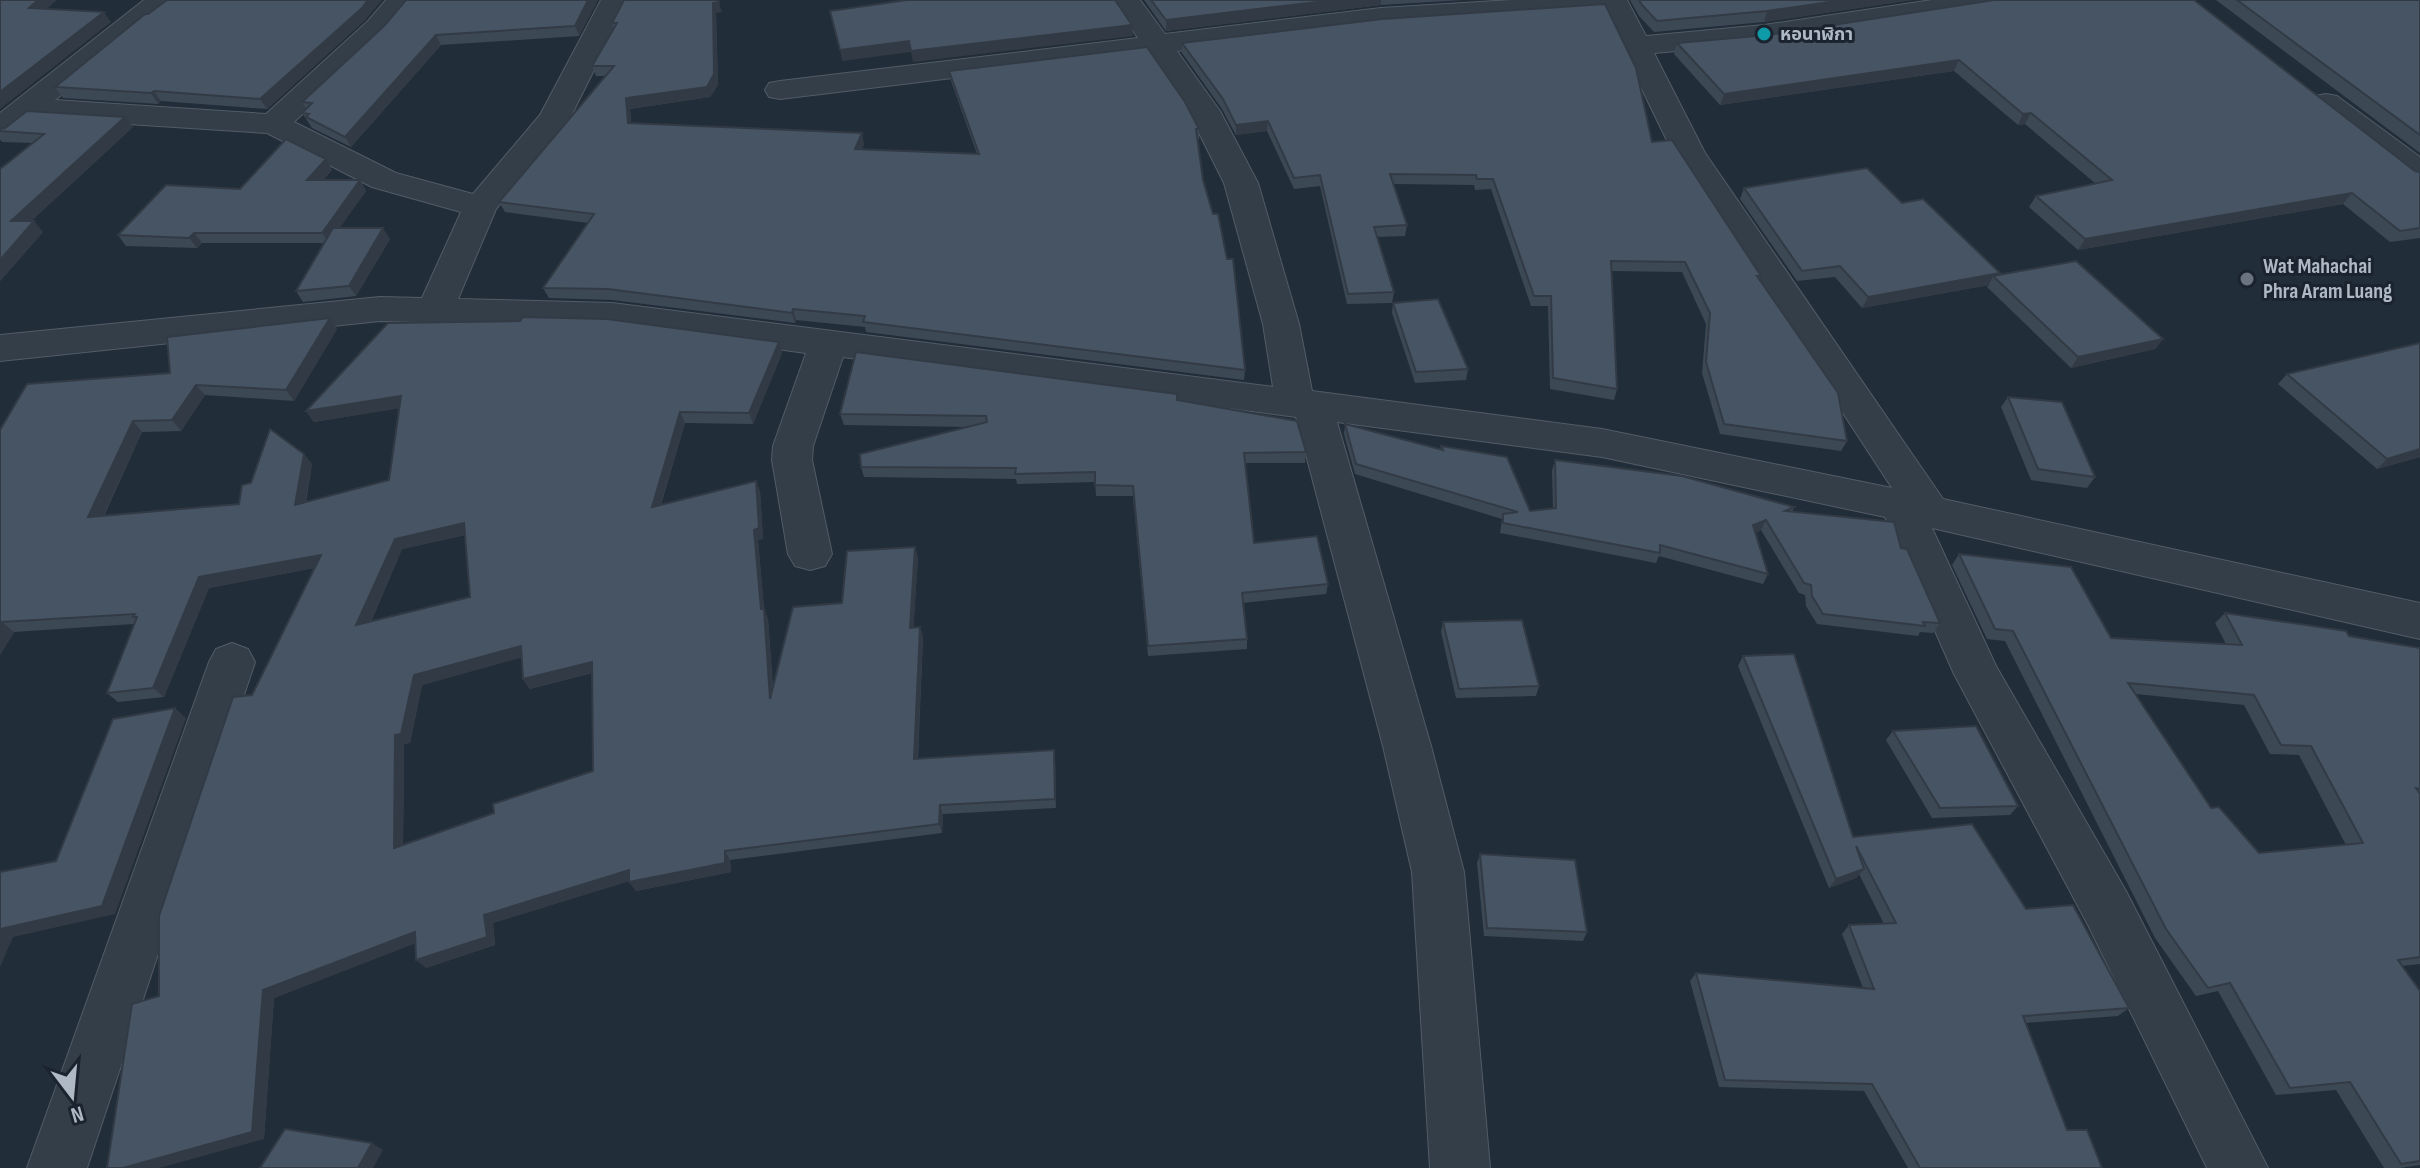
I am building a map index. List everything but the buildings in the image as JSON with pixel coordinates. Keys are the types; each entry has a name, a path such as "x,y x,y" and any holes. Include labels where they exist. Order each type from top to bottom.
{"street":[{"path":"0,129 162,0"},
{"path":"274,124 378,27 401,0"},
{"path":"435,311 480,207 554,118 615,0"},
{"path":"1126,0 1204,111 1241,183 1303,403 1407,746 1438,872 1460,1168"},
{"path":"1636,46 1764,34 1988,0"},
{"path":"780,90 1381,17 1614,1 1689,153 1915,509 1977,674 2107,908 2238,1168"},
{"path":"2297,82 2419,172"},
{"path":"30,108 274,124 384,180 480,207"},
{"path":"7,354 380,309 612,315 1602,443 2420,621"},
{"path":"810,554 792,460 793,446 829,342"},
{"path":"57,1168 232,662"}],"place":[{"name":"หอนาฬิกา","path":"1764,34"},
{"name":"Wat Mahachai Phra Aram Luang","path":"2247,279"}]}
